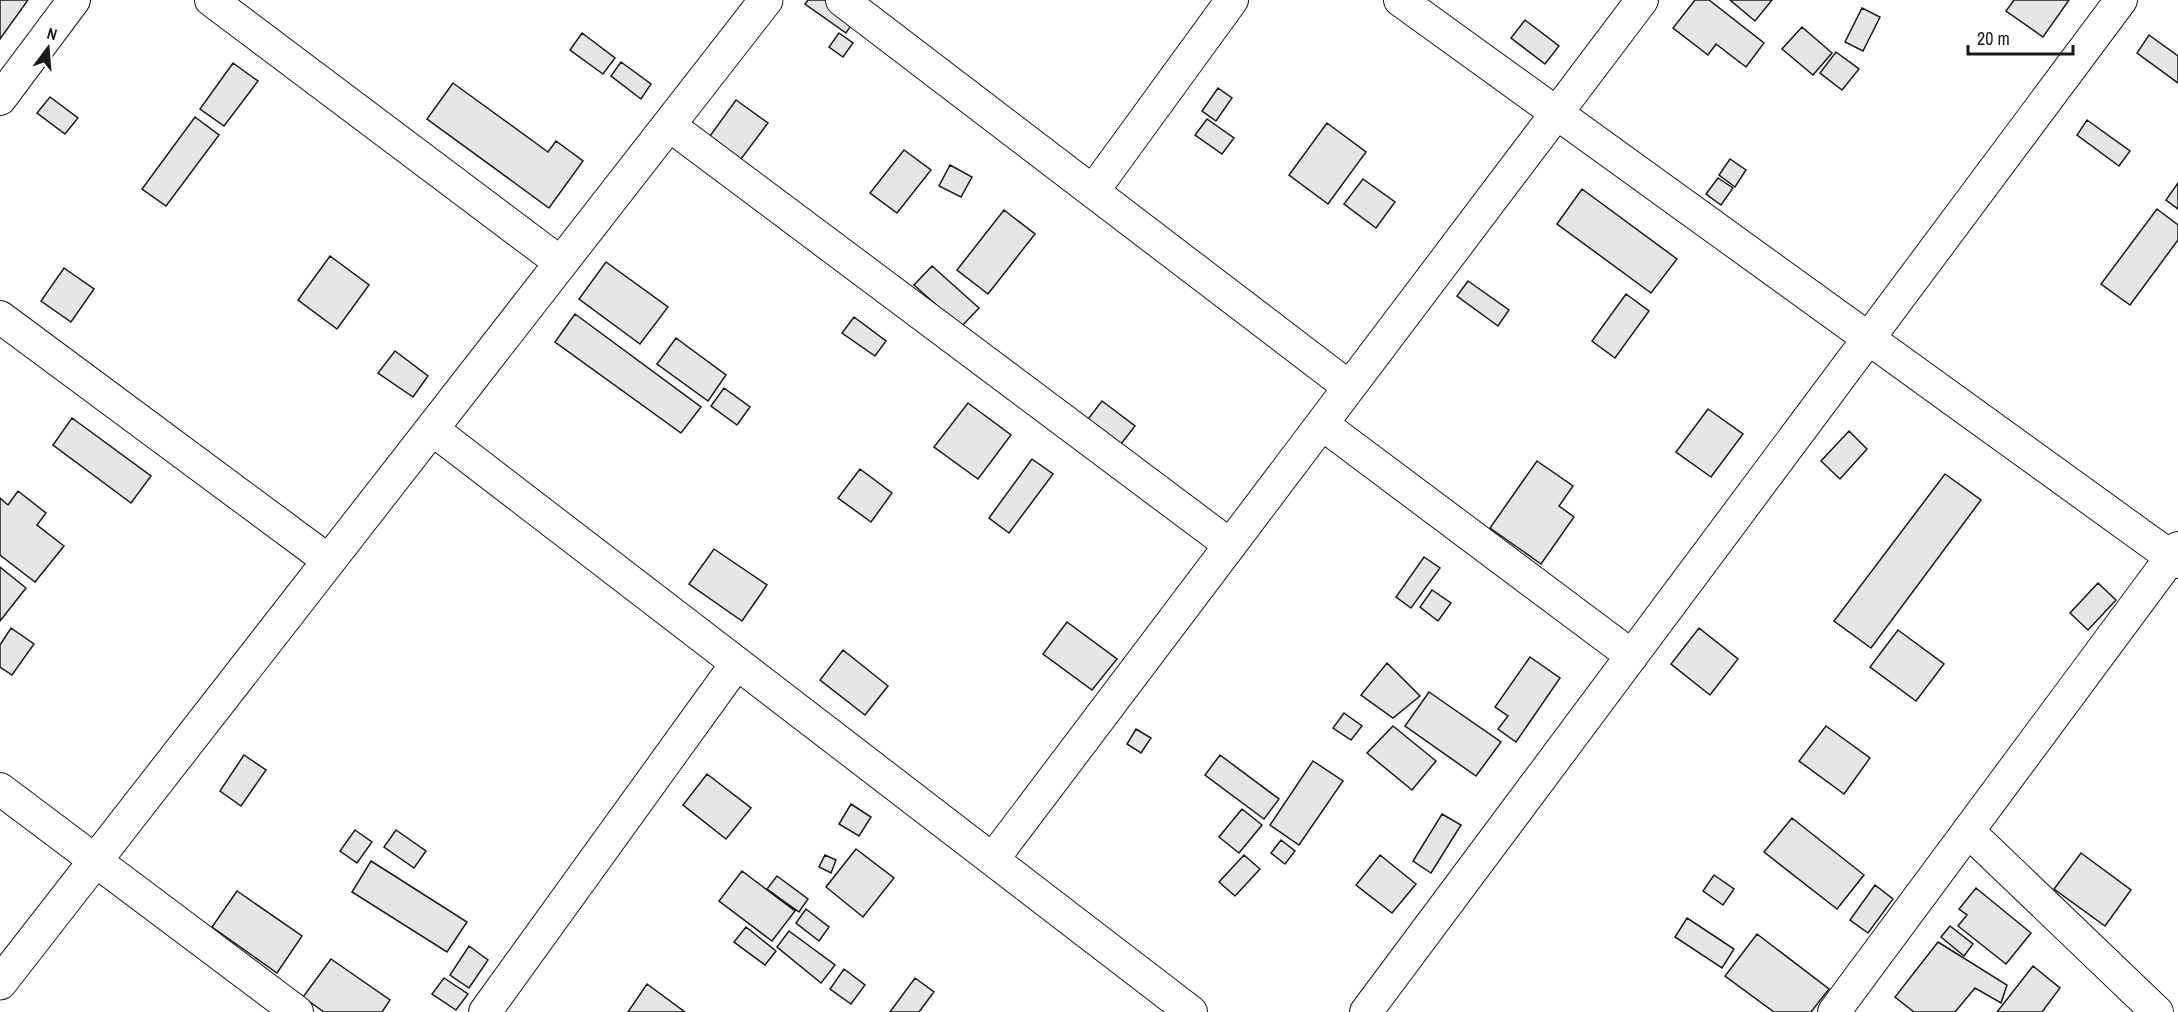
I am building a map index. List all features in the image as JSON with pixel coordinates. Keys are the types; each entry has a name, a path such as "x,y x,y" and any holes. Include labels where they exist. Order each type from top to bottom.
{"street":[{"path":"0,99 74,0"},
{"path":"211,0 561,263"},
{"path":"0,983 766,0"},
{"path":"842,0 1349,387"},
{"path":"1093,191 1232,0"},
{"path":"1400,0 1868,338 2175,555 1834,1012"},
{"path":"993,859 1642,0"},
{"path":"1366,1012 2121,0"},
{"path":"669,125 1230,545"},
{"path":"0,317 329,561"},
{"path":"1322,424 1632,656"},
{"path":"432,429 1191,1012"},
{"path":"485,1012 736,663"},
{"path":"0,789 297,1012"},
{"path":"1968,831 2157,1012"}],"building":[{"path":"0,0 28,0 0,39"},
{"path":"808,0 838,0 858,15 846,33 805,4"},
{"path":"1695,0 1709,0 1764,43 1746,67 1716,44 1708,55 1673,28"},
{"path":"1730,0 1772,0 1755,21"},
{"path":"2014,0 2069,0 2043,37 2006,11"},
{"path":"1862,8 1880,17 1863,51 1845,42"},
{"path":"1525,20 1559,46 1545,64 1511,38"},
{"path":"1802,27 1832,53 1813,75 1782,49"},
{"path":"582,33 615,58 603,74 570,50"},
{"path":"839,33 853,43 843,57 829,47"},
{"path":"2149,35 2178,56 2178,83 2137,53"},
{"path":"1836,52 1859,69 1842,90 1820,73"},
{"path":"621,62 651,84 641,99 611,76"},
{"path":"233,63 258,81 224,126 200,109"},
{"path":"453,83 548,152 556,141 583,161 549,208 427,119"},
{"path":"1218,88 1232,98 1216,121 1202,111"},
{"path":"50,97 78,118 65,134 37,113"},
{"path":"736,100 768,123 741,159 710,136"},
{"path":"195,117 219,135 166,206 142,189"},
{"path":"1207,119 1234,138 1222,154 1195,135"},
{"path":"2087,120 2130,151 2119,166 2077,135"},
{"path":"1327,123 1366,152 1328,204 1289,175"},
{"path":"904,150 931,170 897,213 870,193"},
{"path":"1730,159 1746,170 1735,187 1719,175"},
{"path":"950,165 972,177 961,197 939,186"},
{"path":"1718,178 1733,188 1721,205 1706,194"},
{"path":"1363,179 1395,202 1376,228 1344,204"},
{"path":"2178,183 2178,209 2166,200"},
{"path":"1582,189 1677,259 1651,293 1557,224"},
{"path":"2157,209 2178,225 2178,240 2130,305 2101,284"},
{"path":"1004,210 1035,234 988,294 957,270"},
{"path":"330,256 369,285 337,329 298,300"},
{"path":"606,262 668,307 640,344 579,299"},
{"path":"932,266 979,308 961,327 914,285"},
{"path":"64,268 94,289 71,322 41,301"},
{"path":"1468,281 1509,310 1498,326 1457,296"},
{"path":"1626,294 1649,311 1615,358 1592,341"},
{"path":"575,314 701,407 681,433 555,342"},
{"path":"854,317 886,341 875,356 842,333"},
{"path":"676,338 726,375 708,401 657,364"},
{"path":"395,351 428,376 413,397 378,373"},
{"path":"724,388 750,407 737,425 711,406"},
{"path":"1102,401 1135,426 1121,444 1088,419"},
{"path":"968,403 1011,435 978,479 934,447"},
{"path":"1708,409 1743,434 1711,477 1676,452"},
{"path":"72,418 151,476 131,503 53,445"},
{"path":"1849,431 1867,449 1840,479 1821,461"},
{"path":"1032,459 1053,474 1009,533 989,518"},
{"path":"1537,461 1573,486 1559,506 1574,517 1541,564 1490,528"},
{"path":"860,469 892,493 871,522 838,498"},
{"path":"1945,474 1981,500 1871,648 1834,621"},
{"path":"18,491 46,513 37,525 64,546 35,582 0,555 0,498 8,505"},
{"path":"714,549 767,585 742,621 689,584"},
{"path":"1424,557 1440,568 1411,608 1396,597"},
{"path":"0,567 26,588 0,621"},
{"path":"2098,583 2116,600 2088,630 2070,613"},
{"path":"1432,590 1451,603 1438,621 1420,607"},
{"path":"1067,622 1117,659 1092,690 1043,654"},
{"path":"11,628 34,644 12,675 0,667 0,645"},
{"path":"1699,628 1738,659 1710,695 1671,664"},
{"path":"1898,630 1944,664 1916,701 1870,667"},
{"path":"843,650 888,686 865,715 820,680"},
{"path":"1530,657 1560,678 1516,742 1498,729 1508,716 1495,707"},
{"path":"1387,663 1420,696 1393,718 1361,695"},
{"path":"1429,692 1501,742 1476,776 1405,726"},
{"path":"1344,713 1362,726 1351,740 1333,728"},
{"path":"1393,726 1436,761 1412,790 1367,753"},
{"path":"1826,726 1870,758 1844,794 1799,761"},
{"path":"1136,729 1151,738 1141,753 1127,744"},
{"path":"244,755 266,770 241,806 220,791"},
{"path":"1220,755 1279,799 1264,819 1205,775"},
{"path":"1313,761 1343,781 1299,845 1270,825"},
{"path":"707,774 751,808 726,839 683,805"},
{"path":"851,804 871,817 859,836 839,824"},
{"path":"1242,809 1262,825 1239,853 1219,837"},
{"path":"1442,814 1461,825 1431,873 1413,861"},
{"path":"1792,818 1864,875 1837,909 1764,852"},
{"path":"355,830 372,842 357,863 340,851"},
{"path":"396,830 426,851 414,868 384,847"},
{"path":"1281,840 1295,851 1285,864 1271,853"},
{"path":"856,849 894,878 863,917 826,887"},
{"path":"2081,853 2131,890 2105,926 2054,889"},
{"path":"825,855 836,860 831,873 819,867"},
{"path":"1244,855 1260,869 1235,896 1219,882"},
{"path":"1380,855 1416,884 1392,913 1356,885"},
{"path":"371,861 467,922 447,952 352,892"},
{"path":"742,871 795,911 772,941 719,901"},
{"path":"1714,875 1734,889 1723,905 1703,891"},
{"path":"777,876 808,899 799,912 767,889"},
{"path":"1875,885 1893,899 1868,933 1850,920"},
{"path":"1976,888 2031,933 2006,964 1958,926 1967,915 1959,909"},
{"path":"237,891 302,936 277,973 212,927"},
{"path":"806,909 829,927 819,941 796,923"},
{"path":"1687,918 1734,949 1722,968 1675,937"},
{"path":"1950,926 1973,944 1964,956 1941,937"},
{"path":"746,927 776,951 765,965 734,942"},
{"path":"789,931 835,965 821,983 777,947"},
{"path":"1757,934 1829,989 1811,1012 1774,1012 1725,976"},
{"path":"1938,942 2007,985 2001,1003 1975,988 1955,1012 1914,1012 1895,997"},
{"path":"469,946 488,960 469,988 450,975"},
{"path":"331,959 390,1000 382,1012 324,1012 303,997"},
{"path":"2033,966 2060,988 2042,1012 1997,1012"},
{"path":"844,969 865,985 851,1004 830,989"},
{"path":"444,978 468,994 456,1010 432,994"},
{"path":"915,978 934,992 919,1012 890,1012"},
{"path":"647,984 685,1012 628,1012"}]}
